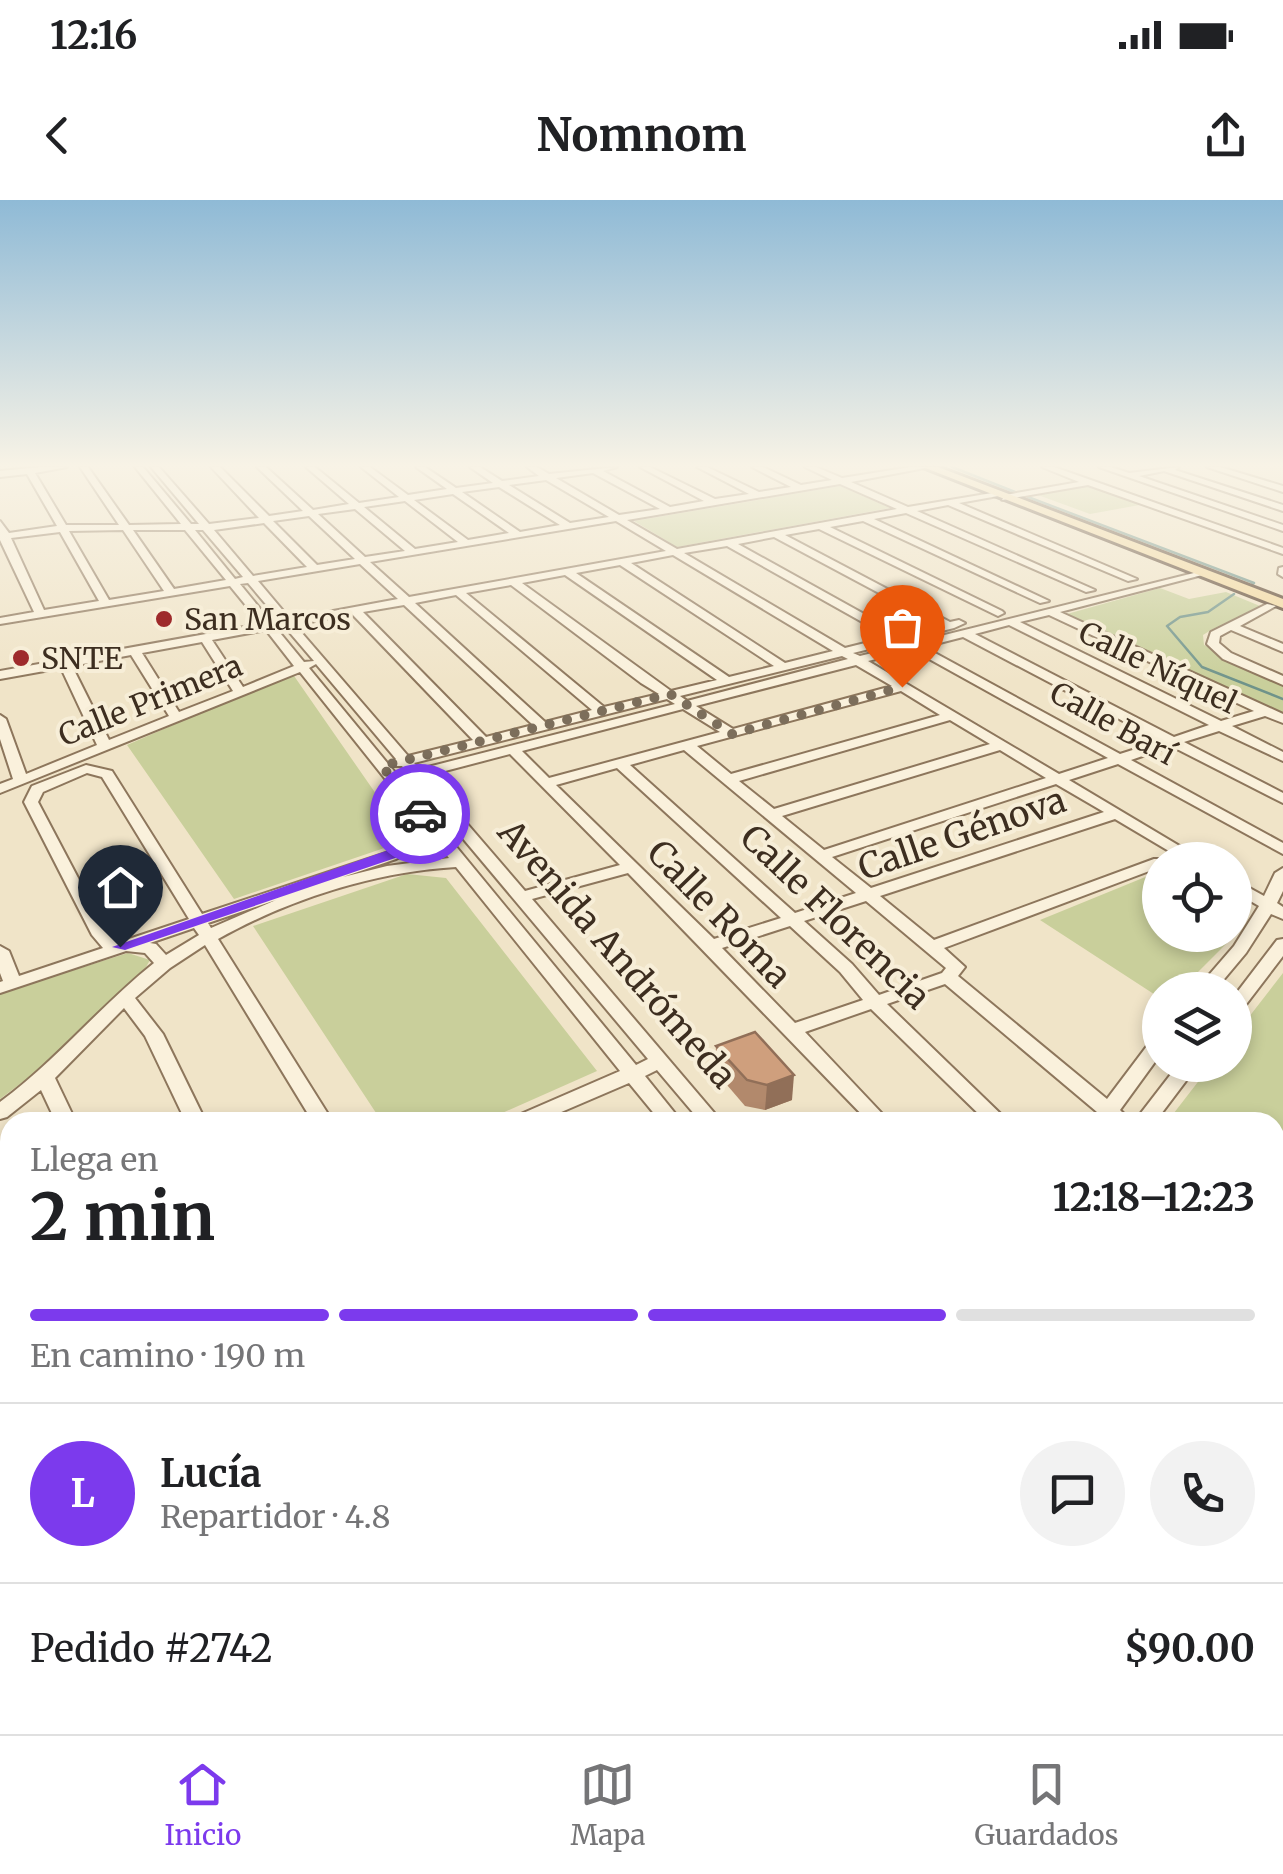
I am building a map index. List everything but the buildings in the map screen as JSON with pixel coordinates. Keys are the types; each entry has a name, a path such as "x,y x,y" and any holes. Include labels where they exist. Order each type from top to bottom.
{"main road":[{"path":"1109,539 1279,607"}],"street":[{"path":"4,539 40,615"},
{"path":"70,539 106,604"},
{"path":"134,539 171,593"},
{"name":"Avenida Andrómeda","path":"200,539 456,862 664,1112"},
{"name":"Avenida Andrómeda","path":"216,539 703,1112"},
{"path":"285,539 315,569"},
{"path":"340,539 543,726"},
{"path":"397,539 414,552"},
{"path":"460,539 467,544"},
{"path":"0,622 498,539"},
{"path":"652,539 1166,842"},
{"path":"0,675 749,539"},
{"path":"784,539 950,626"},
{"path":"847,539 998,613"},
{"path":"908,539 1283,720"},
{"path":"974,539 1090,590"},
{"path":"1036,539 1132,578"},
{"path":"1248,539 1283,551"},
{"path":"729,542 899,638"},
{"path":"622,562 784,666"},
{"path":"387,773 512,750 1011,622 1090,590 1132,578 1189,570"},
{"path":"409,768 543,726 998,613 1048,606 1189,570"},
{"path":"567,572 727,681"},
{"path":"514,582 732,734"},
{"path":"458,592 602,712"},
{"path":"1279,607 1215,634 1216,648 1283,681"},
{"path":"354,611 484,742"},
{"name":"Calle Níquel","path":"1011,622 1283,757"},
{"path":"1231,626 1283,648"},
{"path":"966,634 1283,799"},
{"path":"204,638 239,691"},
{"name":"Calle Barí","path":"916,647 1283,849"},
{"path":"135,651 176,717"},
{"name":"Calle Primera","path":"0,789 302,666 321,662"},
{"path":"65,664 104,746"},
{"path":"546,783 902,687"},
{"path":"824,855 1055,776 1266,711"},
{"path":"730,779 950,716"},
{"path":"0,719 21,780"},
{"path":"774,814 1002,745"},
{"path":"688,746 954,962 955,972 948,977 790,1031"},
{"name":"Calle Roma","path":"512,750 711,946 870,1112"},
{"name":"Calle Florencia","path":"621,764 864,987 874,1002 990,1112"},
{"path":"164,964 150,948 110,945 100,934 30,798 37,789 79,771 93,769 107,774 317,1112"},
{"name":"Calle Génova","path":"711,946 1117,813"},
{"path":"0,951 6,986 120,947 201,929 391,856 434,832"},
{"path":"281,900 398,867 456,862"},
{"path":"519,898 631,867"},
{"path":"935,946 1142,868"},
{"path":"1222,972 1276,910 1283,873"},
{"path":"1252,895 1276,910"},
{"path":"0,1112 45,1078 125,997 201,929"},
{"path":"1252,985 1283,944"},
{"path":"948,977 1101,1112"},
{"path":"125,997 154,1034 191,1112"},
{"path":"544,1112 659,1062"},
{"path":"1114,1112 1142,1069"},
{"path":"45,1078 61,1112"},
{"path":"1152,1112 1175,1082"}],"green space":[{"path":"663,539 723,539 677,547"},
{"path":"1160,588 1189,599 1226,592 1260,606 1203,635 1204,645 1283,686 1283,715 1067,614"},
{"path":"292,673 408,840 234,899 127,745"},
{"path":"407,874 446,878 597,1071 505,1112 375,1112 253,926"},
{"path":"1142,878 1142,952 1218,952 1198,972 1142,972 1142,986 1040,920"},
{"path":"128,953 150,960 60,1054 0,1099 0,993"},
{"path":"1283,973 1283,1112 1175,1112 1198,1082 1252,1082 1252,1013"}],"waterway":[{"path":"1137,539 1254,583 1249,587"},
{"path":"1234,594 1208,612 1180,617 1167,626 1202,667 1283,699"}],"way so far":[{"path":"420,814 382,766 670,694 732,734 902,687"}],"place":[{"name":"San Marcos","path":"164,619"},
{"name":"SNTE","path":"21,658"}],"route":[{"path":"120,947 411,848 434,832 420,814"}]}
